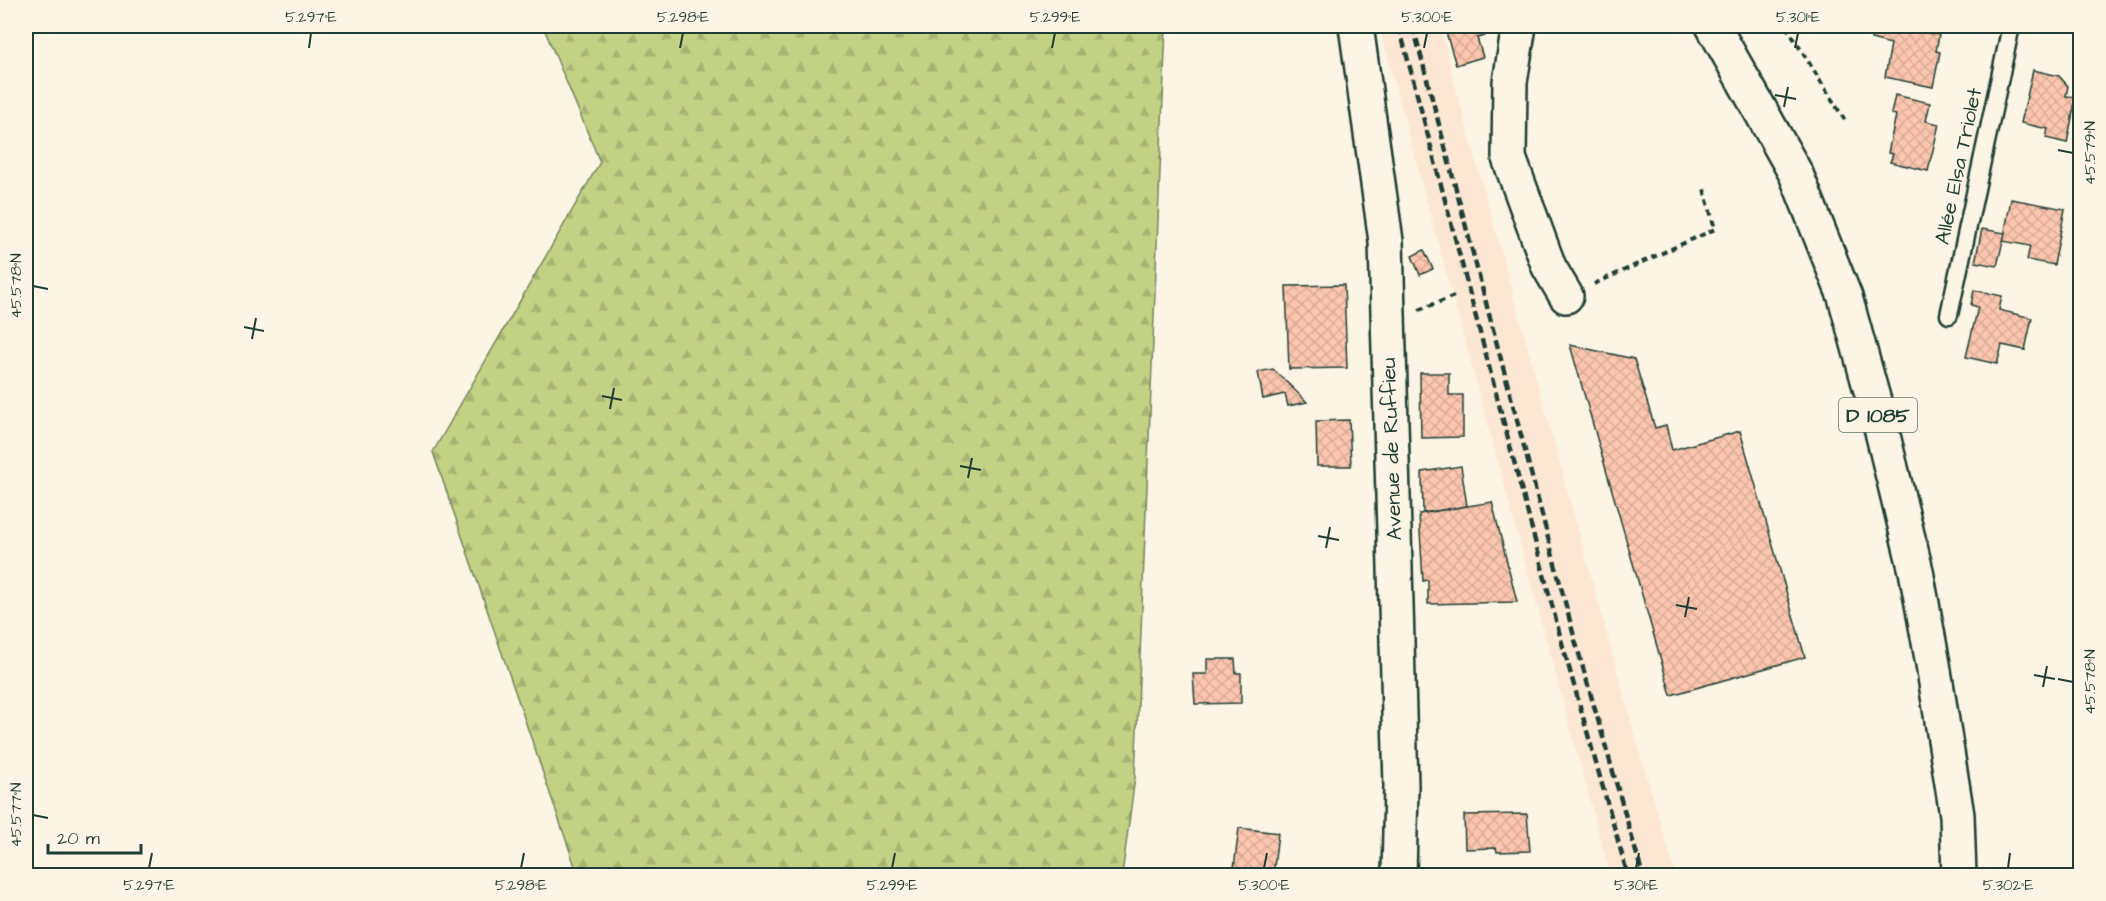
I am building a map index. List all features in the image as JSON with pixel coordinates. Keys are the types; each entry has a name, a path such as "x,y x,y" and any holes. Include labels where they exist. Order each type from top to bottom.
{"street":[{"name":"Avenue de Ruffieu","path":"1356,26 1386,241 1401,786 1399,876"},
{"path":"1519,26 1510,82 1509,158 1549,267 1566,296"},
{"name":"D 1085","path":"1713,26 1796,174 1845,297 1880,423 1916,571 1957,815 1959,876"}],"lane":[{"name":"Allée Elsa Triolet","path":"1948,315 2011,26"}],"path":[{"path":"1786,26 1846,122"},
{"path":"1566,296 1715,229 1704,189"}],"shaded area":[{"path":"1379,26 1440,26 1643,764 1676,875 1610,875"}],"green space":[{"path":"543,26 1166,26 1135,777 1122,875 578,875 433,452 600,162"}],"building":[{"path":"1444,26 1492,26 1493,29 1484,32 1485,36 1477,38 1483,57 1456,65"},
{"path":"1874,26 1888,26 1939,35 1936,51 1940,52 1933,87 1885,77 1891,44 1871,39"},
{"path":"2033,70 2059,76 2068,86 2066,96 2076,97 2067,143 2046,138 2048,129 2021,123"},
{"path":"1895,95 1930,103 1926,121 1939,124 1928,171 1890,162 1893,154 1888,153 1896,115 1891,114"},
{"path":"2011,199 2065,209 2054,265 2027,260 2030,246 2003,241"},
{"path":"1982,229 2005,233 1997,266 1975,262"},
{"path":"1424,250 1433,269 1420,275 1412,256"},
{"path":"2080,266 2080,312 2072,311"},
{"path":"1344,285 1347,368 1289,369 1286,286"},
{"path":"1974,290 2002,296 1999,310 2032,318 2025,350 2002,345 1997,364 1966,357 1978,307 1971,305"},
{"path":"1570,345 1634,359 1655,428 1666,425 1672,450 1740,431 1805,657 1671,695"},
{"path":"1273,369 1307,402 1288,406 1285,394 1263,399 1258,372"},
{"path":"1420,373 1449,373 1449,395 1463,395 1463,437 1421,438"},
{"path":"1349,420 1351,466 1317,466 1316,421"},
{"path":"1461,466 1467,506 1423,513 1422,472"},
{"path":"1492,502 1517,602 1428,604 1428,580 1423,581 1419,514"},
{"path":"1207,659 1235,659 1236,673 1241,673 1241,703 1195,704 1193,674 1207,674"},
{"path":"1527,814 1530,851 1497,852 1496,848 1465,849 1464,815"},
{"path":"1239,828 1278,833 1273,876 1233,876"}],"railway":[{"path":"1399,26 1562,643 1628,876"},
{"path":"1413,26 1575,640 1643,876"}]}
